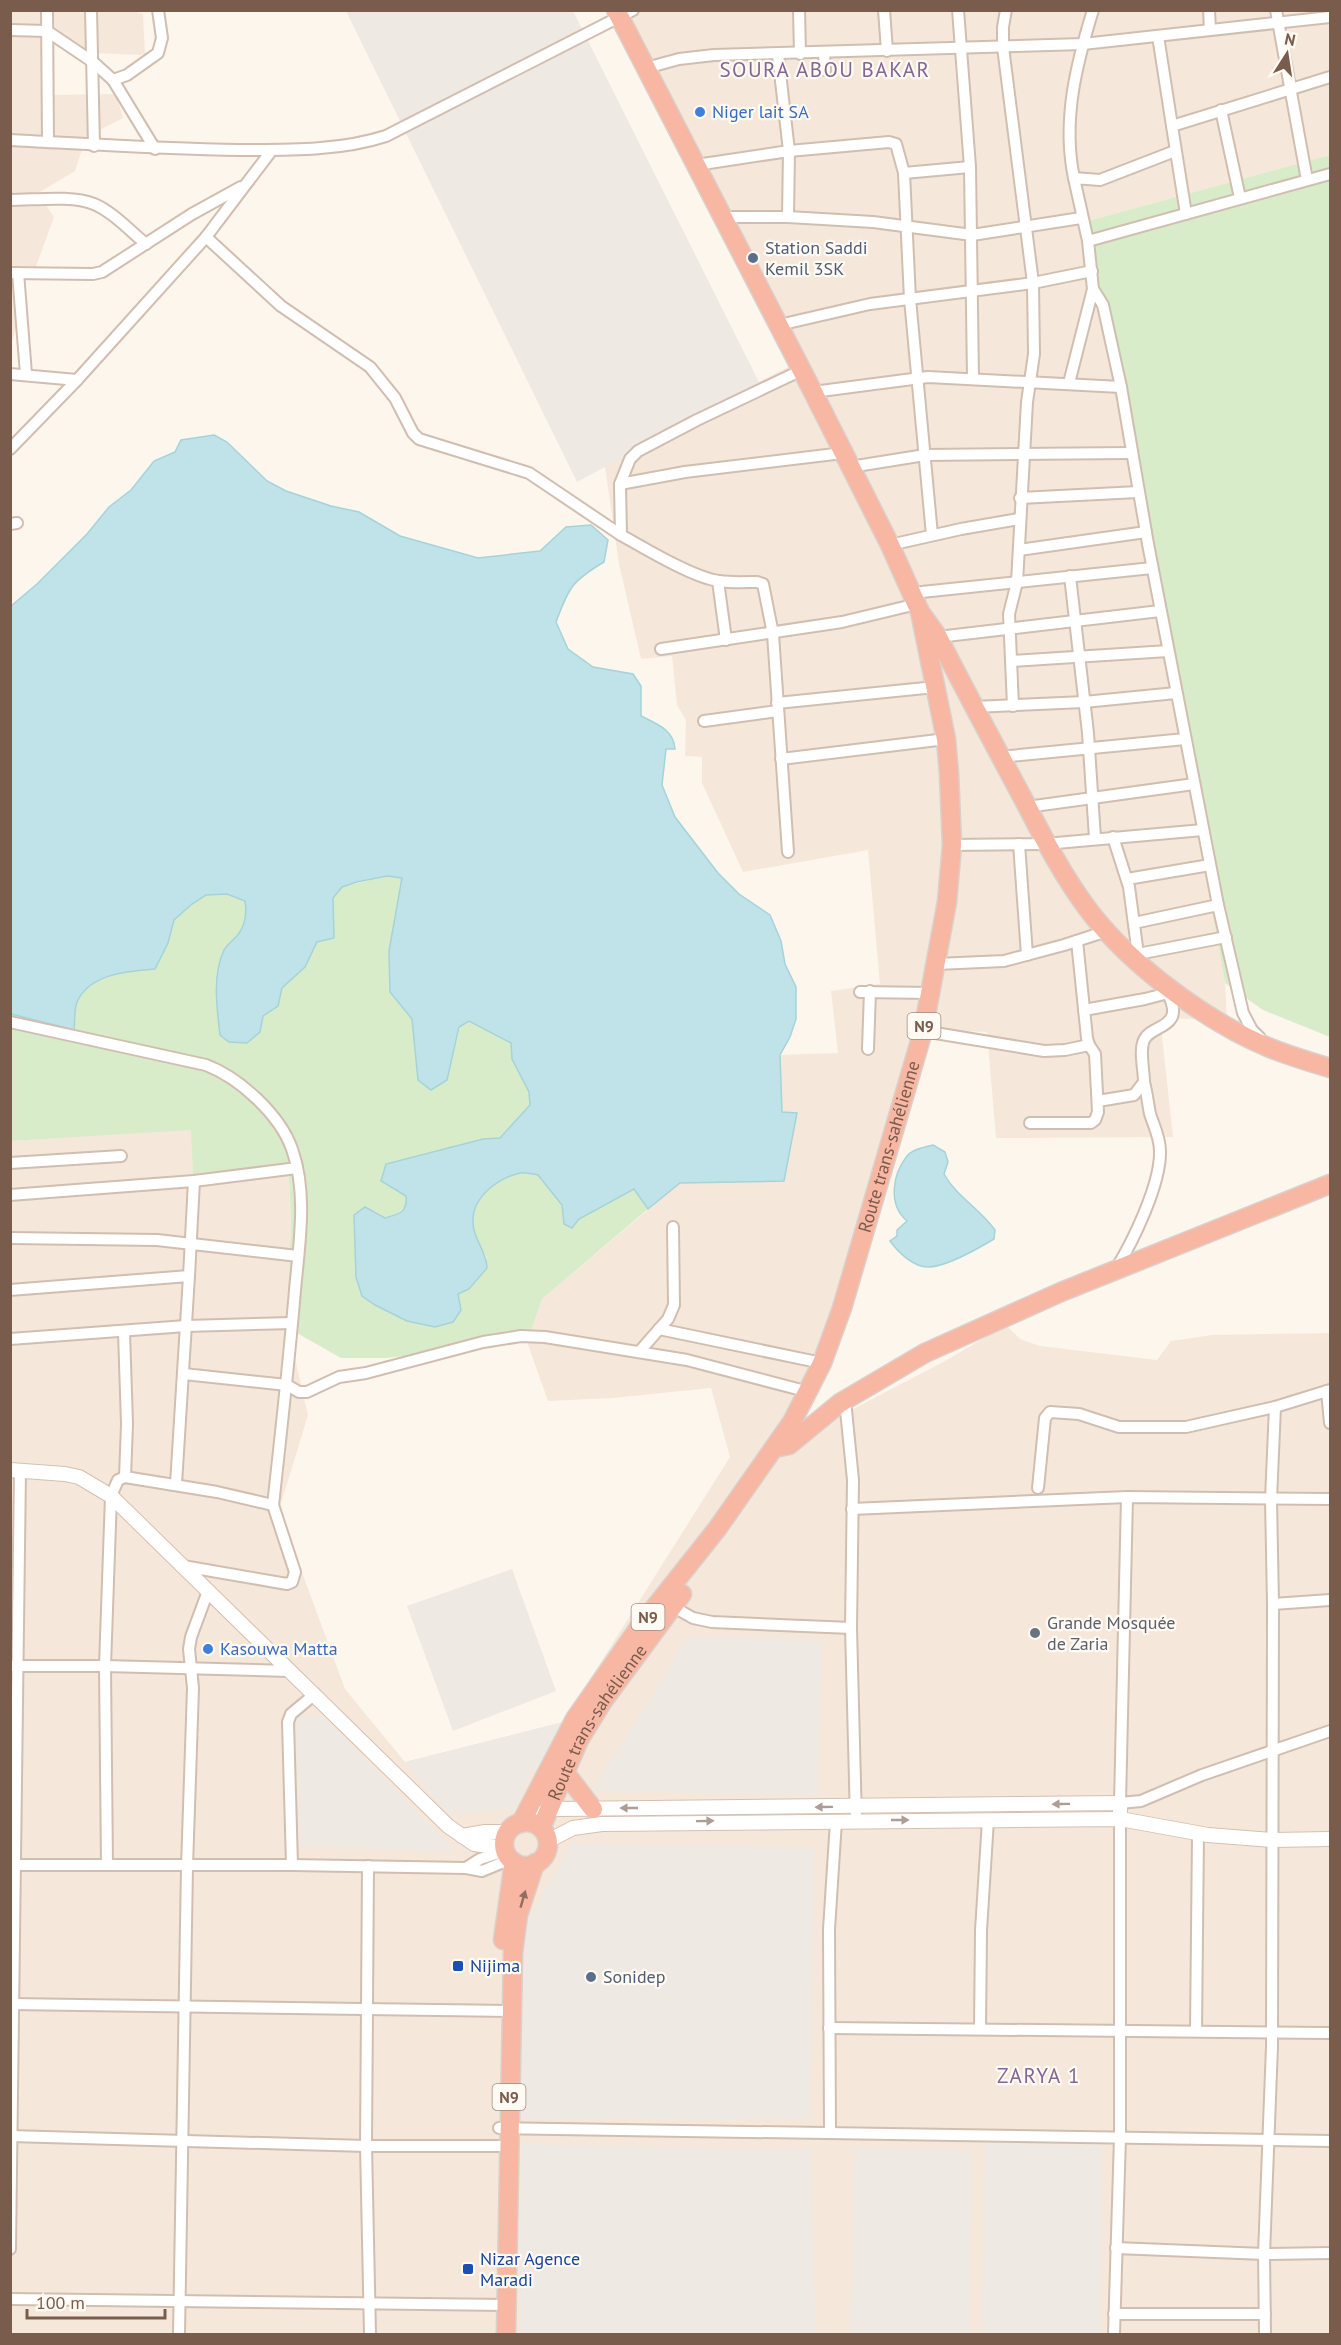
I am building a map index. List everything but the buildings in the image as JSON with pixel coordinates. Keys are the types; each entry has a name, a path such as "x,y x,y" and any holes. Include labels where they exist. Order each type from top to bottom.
{"highway":[{"path":"623,12 646,68 802,370 916,603 938,637 1045,843 1074,889 1107,931 1138,958 1171,993 1222,1024 1270,1048 1330,1068"},
{"name":"Route trans-sahélienne","path":"506,2011 515,1935 524,1897 535,1863 545,1854 544,1834 549,1809 564,1771 579,1740 667,1603 717,1529 779,1447 822,1363 875,1202 923,1031 947,902 952,845 952,810 946,740 916,603"},
{"name":"Route trans-sahélienne","path":"779,1447 844,1400 925,1353 1061,1292 1330,1184"},
{"name":"Route trans-sahélienne","path":"496,2334 501,2305 506,2011 505,1918 510,1846 575,1719 640,1626 667,1603"},
{"path":"564,1771 593,1809"},
{"path":"535,1863 525,1865 510,1846 531,1822 544,1834"},
{"name":"Route trans-sahélienne","path":"501,2305 506,2334"}],"street":[{"path":"47,10 48,142"},
{"path":"92,10 94,146"},
{"path":"113,80 127,75 158,53 162,38 158,10"},
{"path":"799,10 800,54"},
{"path":"884,10 887,51"},
{"path":"958,10 970,167 973,378"},
{"path":"1006,10 1003,47 1033,283 1034,354 1020,498 1017,582 1010,607 1008,627 1013,706"},
{"path":"1069,382 1094,289 1088,241 1069,144 1074,81 1093,10"},
{"path":"1209,10 1210,30"},
{"path":"10,140 155,149 272,150 356,145 386,136 504,77 623,12"},
{"path":"1277,16 1307,180"},
{"path":"646,68 695,57 1083,44 1210,30 1277,16 1330,17"},
{"path":"10,30 47,31 93,62 113,80 155,149"},
{"path":"1158,36 1186,214"},
{"path":"824,53 825,70"},
{"path":"778,55 789,151 788,217"},
{"path":"1172,126 1330,77"},
{"path":"1221,110 1240,198"},
{"path":"696,165 789,151 893,142 898,148 904,173 910,299 932,535"},
{"path":"11,449 77,380 206,237 272,150"},
{"path":"1074,178 1100,180 1175,151"},
{"path":"904,173 970,167"},
{"path":"1088,241 1330,174"},
{"path":"26,374 14,273 93,274 109,268 192,214 246,184"},
{"path":"10,200 80,200 93,204 103,209 146,244"},
{"path":"723,217 788,217 907,226 972,235 1082,218"},
{"path":"206,237 281,306 370,367 396,398 413,433 419,439 525,472 621,535 657,555 718,581 762,583 772,634 788,852"},
{"path":"779,325 845,309 1033,283 1092,271"},
{"path":"1094,289 1103,305 1121,387 1160,611 1218,905 1243,1013 1252,1030 1270,1048"},
{"path":"621,535 620,484 630,459 638,451 802,370"},
{"path":"10,374 77,380"},
{"path":"813,392 918,377 1069,382 1121,387"},
{"path":"620,484 685,472 925,455 1131,453"},
{"path":"1020,498 1138,492"},
{"path":"890,546 932,535 1019,519"},
{"path":"1019,550 1146,532"},
{"path":"661,650 842,622 916,603 1017,582 1152,568"},
{"path":"1070,576 1089,747 1095,838"},
{"path":"718,581 726,640"},
{"path":"938,637 1160,611"},
{"path":"1011,661 1168,651"},
{"path":"704,721 777,707 934,687"},
{"path":"974,707 1084,702 1176,693"},
{"path":"999,757 1185,739"},
{"path":"781,759 946,740"},
{"path":"1027,807 1194,784"},
{"path":"952,845 1045,843 1203,830"},
{"path":"1113,837 1127,879 1138,958 1226,937"},
{"path":"1019,844 1027,955"},
{"path":"1127,879 1210,865"},
{"path":"1134,923 1218,905"},
{"path":"937,964 1004,960 1107,931"},
{"path":"1030,1123 1091,1123 1098,1112 1095,1054 1089,1045 1077,941"},
{"path":"868,1049 865,992 931,993"},
{"path":"1084,1010 1171,993 1173,1006 1170,1020 1163,1028 1148,1034 1143,1041 1144,1082 1159,1141 1159,1159 1147,1204 1128,1249 1115,1271"},
{"path":"10,1022 206,1065 222,1071 251,1095 276,1123 292,1149 297,1168 301,1205 287,1385 273,1505 295,1572 292,1582 287,1584 183,1566"},
{"path":"923,1031 1044,1051 1089,1045"},
{"path":"1098,1101 1134,1095 1144,1082"},
{"path":"10,1163 122,1156"},
{"path":"10,1195 194,1181 297,1168"},
{"path":"176,1484 194,1181"},
{"path":"639,1352 672,1313 675,1305 674,1227"},
{"path":"10,1238 128,1238 298,1256"},
{"path":"10,1290 189,1276"},
{"path":"10,1339 186,1326 292,1323"},
{"path":"659,1329 822,1363"},
{"path":"124,1332 127,1424 125,1477"},
{"path":"184,1374 287,1385 299,1392 307,1392 339,1377 366,1373 505,1337 545,1337 720,1368 809,1392"},
{"path":"1038,1488 1045,1418 1050,1412 1079,1414 1119,1427 1200,1426 1275,1407 1329,1390 1330,1423"},
{"path":"844,1400 853,1480 851,1628 855,1813"},
{"path":"1265,2334 1264,2254 1272,2033 1273,1604 1271,1499 1275,1407"},
{"path":"10,2249 15,1470 79,1477 111,1497 448,1826 462,1836 485,1832 510,1846"},
{"path":"107,1865 105,1665 111,1497 116,1483 125,1477 176,1484 273,1505"},
{"path":"852,1509 1127,1497 1330,1499"},
{"path":"1114,2334 1120,2137 1120,1803 1127,1497"},
{"path":"179,2334 181,2139 193,1688 188,1660 191,1637 208,1591"},
{"path":"1273,1604 1330,1600"},
{"path":"667,1603 693,1618 712,1622 851,1628"},
{"path":"14,1666 105,1665 289,1671"},
{"path":"292,1865 288,1722 291,1714 315,1694"},
{"path":"544,1834 584,1825 836,1821 855,1813 1141,1801 1202,1775 1330,1731"},
{"path":"13,1865 292,1865 466,1868 510,1846 549,1809 855,1813 988,1820 1120,1819 1198,1833 1272,1840 1330,1839"},
{"path":"980,2029 981,1930 988,1820"},
{"path":"830,2133 830,1929 836,1821"},
{"path":"1196,2031 1198,1833"},
{"path":"368,1866 366,2146 370,2334"},
{"path":"12,2004 506,2011"},
{"path":"830,2028 1330,2033"},
{"path":"11,2136 366,2146 504,2137 830,2133 1330,2141"},
{"path":"1116,2248 1264,2254 1330,2253"},
{"path":"10,2299 501,2305"},
{"path":"1114,2314 1264,2314"}],"shaded area":[{"path":"131,10 143,14 145,55 91,53 40,29 47,95 116,94 123,118 86,137 75,171 38,193 54,217 35,269 17,280 17,324 11,345 11,11"},
{"path":"346,11 573,11 760,384 577,482"},
{"path":"619,11 1330,11 1330,155 1088,221 1225,983 1227,1020 1160,1018 1173,1137 996,1138 987,1032 913,1029 866,1190 846,1271 823,1340 785,1418 815,1429 945,1361 1006,1325 1020,1339 1040,1346 1157,1360 1171,1341 1212,1335 1330,1333 1330,2334 11,2334 11,1141 192,1129 193,1175 288,1162 291,1214 288,1328 308,1415 279,1510 345,1689 405,1762 563,1722 730,1457 711,1388 613,1398 548,1401 527,1342 542,1299 680,1183 784,1180 797,1113 781,1113 780,1055 838,1053 831,991 880,984 868,850 743,872 702,783 702,757 685,756 686,720 677,705 672,656 641,659 619,564 604,460 800,361"},
{"path":"512,1569 556,1691 453,1731 407,1606"},
{"path":"689,1637 821,1640 818,1795 592,1791"},
{"path":"298,1714 323,1716 455,1852 297,1846"},
{"path":"563,1722 540,1766 532,1769 515,1808 448,1815 405,1762"},
{"name":"Sonidep","path":"572,1843 814,1848 810,2120 517,2119 523,1939 528,1921"},
{"path":"521,2144 810,2150 816,2334 519,2334"},
{"path":"985,2144 1102,2146 1100,2334 982,2334"},
{"path":"854,2147 972,2150 969,2334 850,2334"}],"green space":[{"path":"1330,155 1330,1037 1263,1010 1225,983 1088,221"},
{"path":"387,876 403,878 390,992 412,1019 418,1080 447,1080 460,1027 469,1021 511,1043 512,1059 529,1092 530,1105 500,1138 483,1139 386,1164 403,1188 406,1196 404,1208 385,1218 375,1211 354,1225 356,1240 458,1294 487,1258 474,1229 473,1219 478,1203 489,1189 512,1175 529,1173 538,1175 562,1205 564,1224 579,1219 635,1189 648,1209 542,1299 527,1342 386,1358 341,1358 288,1328 291,1214 288,1162 193,1175 191,1130 11,1141 11,1014 74,1029 76,1005 80,995 88,987 109,976 155,969 168,943 174,920 206,895 227,894 245,901 246,913 240,933 224,950 219,971 217,1008 260,1032 263,1016 278,1006 282,988 305,967 332,914 333,898 342,887"}],"water":[{"path":"214,435 227,442 267,481 286,491 331,506 359,512 400,536 478,558 540,551 566,527 591,525 608,540 604,562 585,574 573,586 556,622 568,649 593,667 633,674 641,686 641,716 664,728 674,742 675,749 666,749 662,785 675,817 718,873 739,894 770,915 781,941 785,964 796,987 796,1019 790,1037 780,1055 782,1112 797,1113 784,1181 680,1183 648,1209 634,1189 579,1219 572,1228 564,1224 562,1205 538,1175 522,1173 503,1179 482,1196 474,1212 473,1227 485,1256 487,1268 469,1289 458,1294 461,1310 453,1322 435,1327 407,1321 362,1296 356,1277 354,1215 365,1207 385,1218 402,1212 406,1206 406,1196 381,1181 386,1164 483,1139 500,1138 530,1105 529,1092 512,1059 511,1043 469,1021 459,1027 447,1080 431,1090 418,1080 412,1019 390,992 389,951 402,878 387,876 342,887 333,898 334,938 317,942 305,967 282,988 278,1006 263,1016 260,1032 247,1043 229,1042 220,1035 216,992 220,960 228,944 242,928 246,910 245,901 227,894 206,895 174,920 168,943 155,969 112,975 101,979 83,992 77,1002 74,1030 11,1014 11,606 37,584 87,534 109,507 131,490 154,461 175,452 181,440"},
{"path":"933,1145 945,1152 948,1162 944,1174 949,1182 995,1230 994,1239 980,1247 952,1261 928,1267 911,1262 890,1241 897,1236 897,1230 907,1221 897,1207 895,1198 895,1181 898,1172 909,1154"}],"place":[{"name":"Niger lait SA","path":"700,112"},
{"name":"Station Saddi Kemil 3SK","path":"753,258"},
{"name":"Grande Mosquée de Zaria","path":"1035,1633"},
{"name":"Kasouwa Matta","path":"208,1649"},
{"name":"Nijima","path":"458,1966"},
{"name":"Sonidep","path":"591,1977"},
{"name":"Nizar Agence Maradi","path":"468,2269"}],"district":[{"name":"SOURA ABOU BAKAR","path":"825,70"},
{"name":"ZARYA 1","path":"1039,2076"}]}
